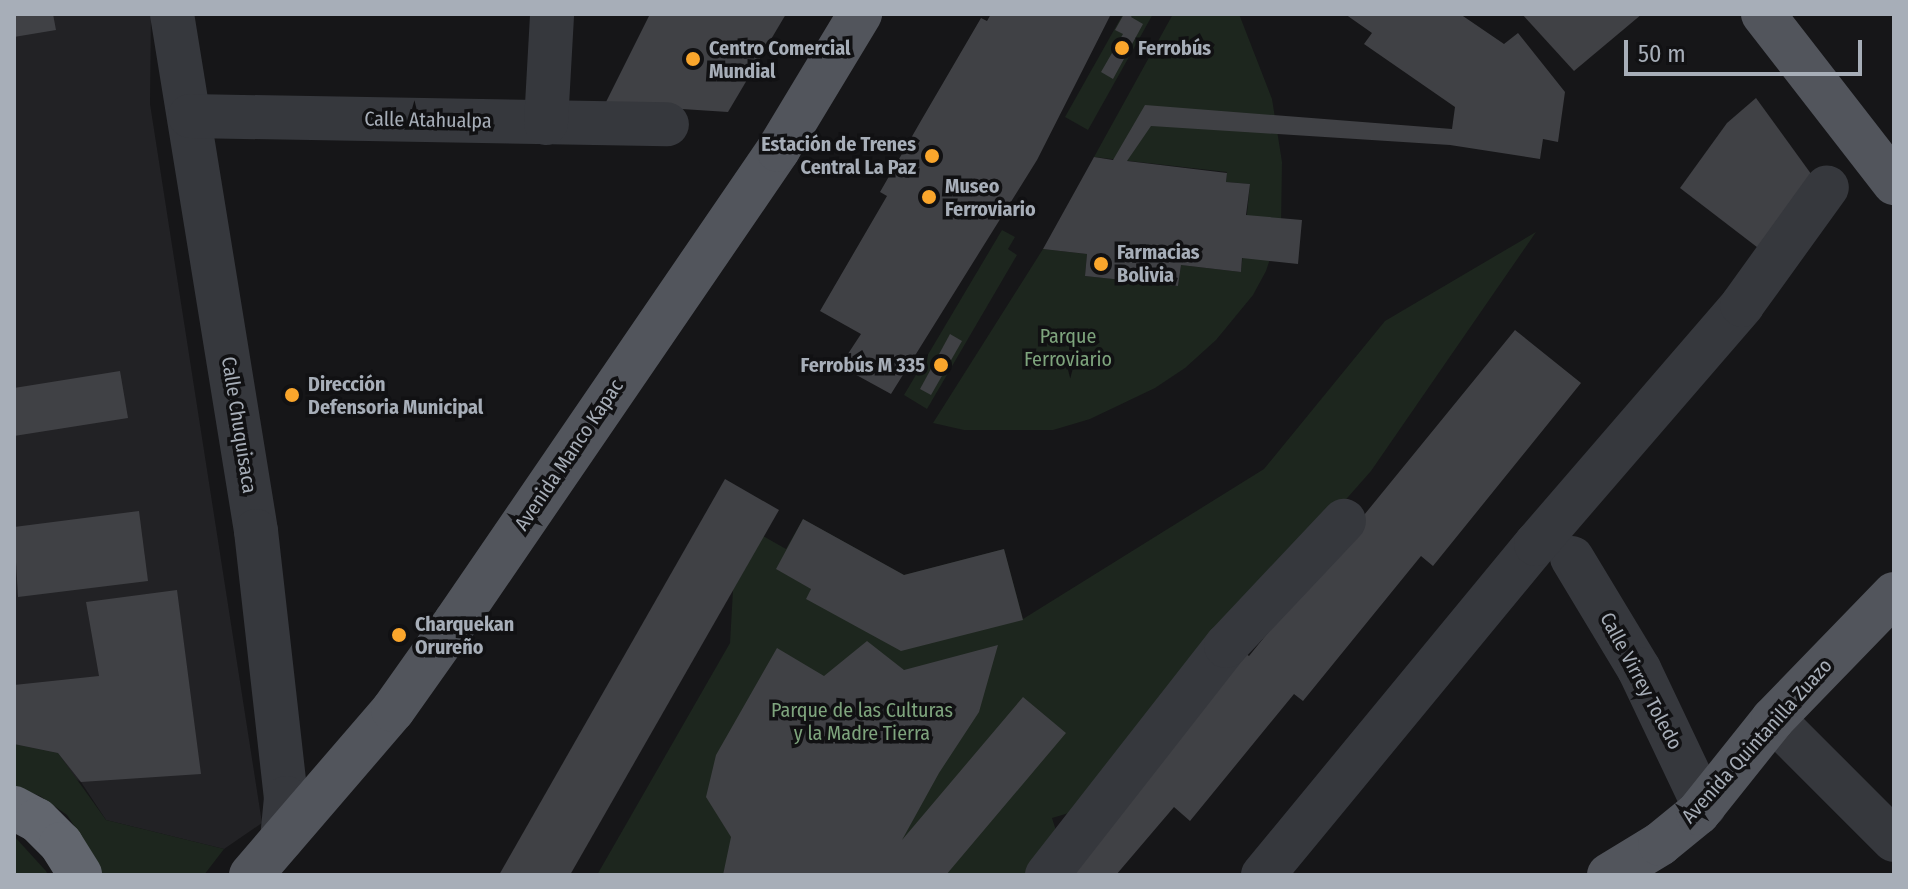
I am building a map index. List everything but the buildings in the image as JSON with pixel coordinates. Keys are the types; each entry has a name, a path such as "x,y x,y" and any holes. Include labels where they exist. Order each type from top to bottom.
{"highway":[{"path":"14,808 37,820 53,836 80,875"}],"main road":[{"name":"Avenida Manco Kapac","path":"251,875 393,710 456,621 778,150 860,14"},
{"path":"1763,14 1894,183"},
{"name":"Avenida Quintanilla Zuazo","path":"1609,875 1660,844 1704,806 1773,719 1894,594"}],"street":[{"name":"Calle Chuquisaca","path":"172,14 256,531 286,798 282,839"},
{"path":"546,123 552,14"},
{"name":"Calle Atahualpa","path":"190,116 667,124"},
{"path":"1263,875 1536,544 1742,305 1827,187"},
{"path":"1047,875 1226,646 1344,521"},
{"name":"Calle Virrey Toledo","path":"1572,558 1639,669 1704,806"},
{"path":"1773,719 1894,840"}],"shaded area":[{"path":"14,14 151,14 150,104 262,823 224,849 106,820 81,782 14,744"}],"green space":[{"path":"1123,14 1153,14 1088,130 1065,117"},
{"name":"Parque Ferroviario","path":"1173,14 1239,14 1272,99 1282,162 1281,226 1266,271 1253,295 1216,340 1185,368 1155,388 1090,419 1053,430 964,430 933,423 1043,249 1087,254 1085,276 1178,286 1181,265 1241,272 1250,184 1226,182 1227,172 1094,157"},
{"path":"1002,230 1015,237 1008,249 1017,255 927,409 904,395"},
{"name":"Parque de las Culturas y la Madre Tierra","path":"1536,232 1371,471 1221,641 1089,807 1052,818 1059,840 1032,875 597,875 730,643 733,590 763,536 786,549 803,519 904,575 1004,549 1023,619 1264,469 1385,321"},
{"path":"14,744 58,753 106,820 224,849 204,875 102,875 94,856 67,815 40,796 14,786"},
{"path":"14,836 46,871 48,875 14,875"}],"place":[{"name":"Ferrobús","path":"1122,48"},
{"name":"Centro Comercial Mundial","path":"693,59"},
{"name":"Estación de Trenes Central La Paz","path":"932,156"},
{"name":"Museo Ferroviario","path":"929,197"},
{"name":"Farmacias Bolivia","path":"1101,264"},
{"name":"Ferrobús M 335","path":"941,365"},
{"name":"Dirección Defensoria Municipal","path":"292,395"},
{"name":"Charquekan Orureño","path":"399,635"}]}
